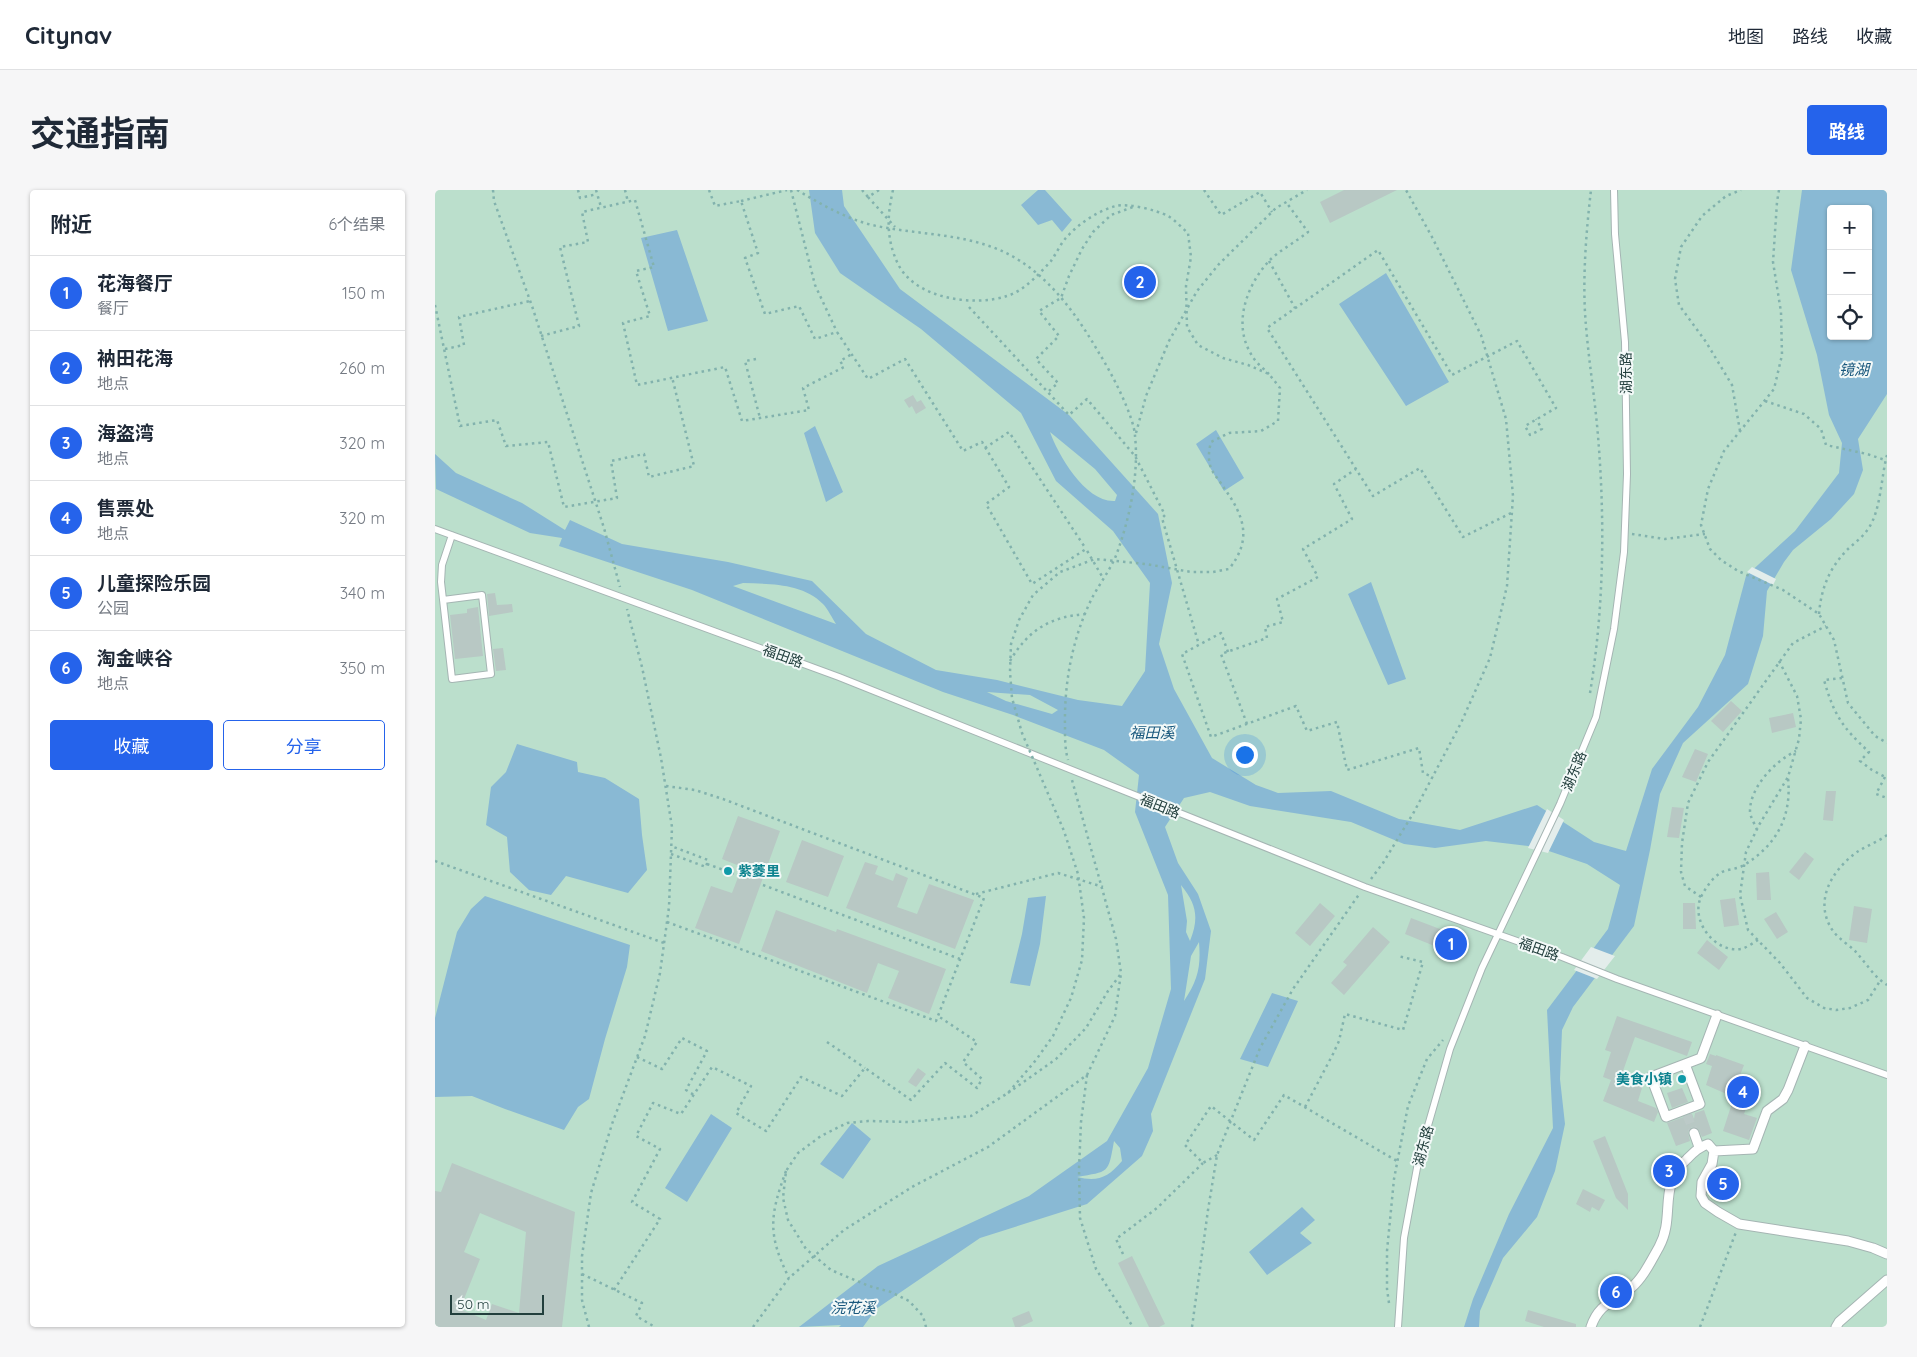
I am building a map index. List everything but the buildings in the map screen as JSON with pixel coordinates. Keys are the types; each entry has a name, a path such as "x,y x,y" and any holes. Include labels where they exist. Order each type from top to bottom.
{"street":[{"path":"1685,1064 1700,1104 1686,1113 1666,1117 1651,1077 1685,1064 1701,1058 1717,1015"},
{"path":"1714,1151 1753,1150 1767,1112 1783,1099 1805,1046"},
{"path":"1694,1133 1699,1147"},
{"path":"1591,1327 1595,1315 1631,1288 1640,1278 1665,1233 1668,1191 1675,1171 1699,1147 1709,1144 1714,1151 1712,1164 1702,1182 1701,1196 1705,1203 1739,1224 1848,1241 1887,1254"},
{"path":"1836,1327 1839,1322 1887,1280"}],"lane":[{"name":"湖东路","path":"1398,1327 1404,1238 1419,1157 1450,1049 1482,968 1560,804 1596,717 1614,628 1625,533 1627,474 1625,342 1615,234 1614,190"},
{"name":"福田路","path":"435,529 839,677 1365,887 1887,1076"},
{"path":"443,600 482,595 491,674 452,679 443,600 441,582 443,565 452,535"}],"path":[{"path":"493,190 494,201 530,301 596,502 624,598 642,667 666,786 672,827 667,922 660,973 645,1036 612,1124 591,1193 582,1256 582,1300 589,1327"},
{"path":"578,190 580,198 597,192 601,208"},
{"path":"625,190 628,202"},
{"path":"709,190 715,206 787,190"},
{"path":"791,190 815,285 837,332 868,379 905,358 963,451 982,442 1009,487 986,504 1031,584 1086,549"},
{"path":"797,190 833,212 871,224 973,240 1017,259 1054,289 1085,330 1111,372 1135,435"},
{"path":"862,190 895,228"},
{"path":"868,198 879,190"},
{"path":"893,190 888,212 889,238 898,265 915,284 943,297 962,300 985,301 1008,296 1027,285 1051,260 1065,238 1093,215 1117,206 1141,207 1168,216 1188,233 1191,257 1186,286 1187,327 1198,345 1223,358 1248,365 1269,374"},
{"path":"1204,190 1221,215 1260,192 1272,212"},
{"path":"1133,1327 1096,1269 1080,1218 1079,1155 1087,1075 1115,1016 1121,973 1116,939 1103,887 1065,751 1066,682 1071,655 1091,600 1116,555 1126,523 1135,473 1135,435 1146,396 1169,341 1197,291 1219,264 1272,212 1307,190"},
{"path":"1192,1327 1217,1155 1249,1073 1260,1048 1293,989 1383,863 1433,777 1461,723 1490,658 1507,586 1513,496 1505,419 1481,335 1432,237 1406,190"},
{"path":"1590,696 1603,570 1598,436 1585,324 1586,239 1591,190"},
{"path":"1740,431 1733,385 1706,342 1679,305 1675,279 1681,247 1702,216 1726,196 1741,190"},
{"path":"1779,190 1773,262 1781,312 1782,355 1774,389 1724,451 1708,490 1701,525 1710,549 1721,560 1738,571 1783,590 1819,614 1834,640 1848,702 1875,736 1887,743"},
{"path":"541,336 579,326 560,247 588,242 582,212 635,200 654,267 636,271 650,316 623,323 637,384 725,366 742,420 760,418 809,410 803,388 844,367 840,361 851,354"},
{"path":"741,201 758,253 745,258 765,314 799,306 815,339 837,332"},
{"path":"1007,1093 1036,1060 1053,1036 1071,998 1082,960 1084,918 1077,874 1064,831 1022,733 1012,698 1011,644 1019,620 1033,595 1059,572 1095,559 1146,564 1191,572 1213,572 1229,570 1240,555 1245,533 1235,503 1210,467 1208,452 1211,442 1229,433 1261,431 1278,421 1280,388 1251,355 1241,332 1243,310 1248,293 1269,261 1308,232 1286,202"},
{"path":"1049,391 1058,382 1036,359 1059,336 1039,311 1061,298 1082,249 1093,232 1111,216 1133,207"},
{"path":"1512,512 1463,537 1420,468 1373,496 1267,328 1378,250 1452,375 1517,341 1556,408 1536,419 1525,426 1530,435 1542,430 1536,419"},
{"path":"1269,261 1295,308"},
{"path":"444,350 464,345 459,317 530,301"},
{"path":"435,305 460,426 497,420 506,446 548,442 564,507 617,498 611,461 644,454 649,477 694,466 672,377"},
{"path":"969,307 1049,391 1069,415 1087,400 1135,456 1165,515 1162,518 1199,645"},
{"path":"756,359 745,361 760,418"},
{"path":"1765,400 1804,414 1821,429 1826,445 1885,460"},
{"path":"985,448 1009,432 1103,578"},
{"path":"1819,614 1820,596 1827,576 1844,553 1869,529 1879,502 1887,455"},
{"path":"1247,724 1221,654 1267,638 1265,627 1283,622 1277,599 1318,577 1303,549 1352,519 1334,484 1356,469"},
{"path":"1625,533 1665,539 1705,534"},
{"path":"1010,661 1017,648 1029,635 1048,622 1069,615 1087,614"},
{"path":"1701,897 1685,886 1681,872 1682,843 1688,803 1707,762 1793,643 1826,626"},
{"path":"1228,652 1221,633 1181,654 1211,737 1296,706 1307,731 1337,722 1347,770 1419,748 1423,773 1433,777"},
{"path":"1779,661 1797,696 1801,719 1796,751 1788,777 1746,852 1740,895 1748,930 1780,963 1807,998 1825,1008 1836,1010 1850,1008 1868,1000 1881,982"},
{"path":"1842,678 1824,680 1836,714 1850,734 1869,752 1860,761 1886,777 1876,794 1887,798"},
{"path":"1757,830 1750,812 1754,796 1762,780 1775,766 1787,755 1796,751"},
{"path":"1758,940 1741,949 1726,948 1713,940 1704,928 1697,916 1697,906 1709,883 1721,873 1743,866 1765,848 1779,833 1790,796 1788,777"},
{"path":"666,786 695,790 723,799 984,898 936,1021 667,922"},
{"path":"1887,835 1880,841 1858,851 1837,870 1826,893 1825,900 1825,915 1834,932 1856,952 1881,982 1887,986"},
{"path":"671,846 708,860 707,864"},
{"path":"671,854 706,867 707,864 735,874"},
{"path":"435,861 664,944"},
{"path":"976,894 1058,873 1103,887"},
{"path":"763,885 960,959"},
{"path":"1305,1107 1339,1041 1345,1014 1403,1030 1423,962 1398,956"},
{"path":"789,1278 778,1256 772,1226 775,1200 786,1171 798,1153 821,1136 847,1124 868,1121 909,1122 971,1116 1056,1059 1086,1028 1121,973"},
{"path":"827,1042 911,1100 945,1063 977,1088 981,1079 963,1062 977,1042 938,1016"},
{"path":"637,1057 661,1069 682,1038 707,1051 686,1090 694,1095"},
{"path":"1390,1308 1387,1289 1387,1251 1397,1161 1409,1106 1427,1058 1445,1039"},
{"path":"614,1290 660,1219 632,1202 660,1149 636,1136 653,1103 681,1114 712,1067 751,1086 736,1113 766,1130 801,1078 842,1096 865,1068"},
{"path":"753,1327 789,1278 844,1230 912,1187 988,1147 1087,1075"},
{"path":"1203,1163 1185,1145 1211,1106 1253,1140 1284,1095 1397,1161"},
{"path":"1123,1254 1116,1239 1157,1208 1203,1163 1217,1155"},
{"path":"786,1171 783,1198 788,1220 806,1249 831,1270 855,1281 891,1292 909,1302 923,1316 925,1327"},
{"path":"1699,1327 1739,1224"},
{"path":"582,1274 642,1303 636,1316 655,1327"}],"green space":[{"path":"435,190 1887,190 1887,1327 435,1327"}],"water":[{"path":"809,190 842,190 844,206 900,289 1069,415 1158,514 1172,583 1159,644 1174,689 1212,758 1256,785 1278,793 1331,791 1399,819 1460,830 1537,805 1594,842 1626,851 1652,769 1698,707 1725,655 1746,576 1795,531 1839,473 1842,443 1829,415 1817,355 1791,270 1802,190 1887,190 1887,394 1858,439 1863,470 1854,494 1831,519 1793,550 1784,562 1767,591 1763,636 1748,684 1683,743 1660,794 1634,926 1573,1007 1562,1030 1560,1079 1565,1124 1555,1171 1537,1217 1503,1258 1480,1311 1479,1327 1464,1327 1473,1299 1509,1214 1553,1128 1547,1010 1608,929 1620,885 1587,864 1537,847 1486,841 1435,848 1404,844 1351,822 1250,806 1210,792 1184,798 1165,827 1178,863 1198,894 1211,931 1205,979 1151,1114 1153,1131 1142,1156 1087,1204 980,1238 876,1309 863,1327 839,1327 841,1325 799,1327 878,1266 1029,1196 1107,1141 1148,1068 1171,989 1168,895 1135,812 1139,775 1104,750 1013,715 943,692 692,590 559,546 562,538 530,533 436,489 435,454 456,473 522,503 565,530 570,520 622,544 728,562 812,581 866,634 936,670 997,680 1078,700 1122,706 1145,671 1150,583 1113,531 1056,481 1021,413 921,329 840,273 815,233","holes":["1050,432 1095,469 1117,495 1115,501 1104,500 1084,486 1066,464","743,583 796,588 815,597 823,604 836,624 733,586","987,692 1030,695 1058,710 1052,714 1006,701","1181,885 1190,899 1195,912 1195,925 1190,941 1186,932 1187,921","1199,942 1197,973 1193,986 1184,1001 1191,956","1114,1141 1120,1148 1122,1161 1117,1167 1107,1175 1096,1179 1077,1177 1105,1170 1110,1160"]},
{"path":"1038,190 1045,190 1072,220 1062,232 1052,220 1038,225 1021,205"},
{"path":"677,230 708,321 668,331 641,238"},
{"path":"1386,273 1449,382 1406,406 1339,304"},
{"path":"815,426 843,492 826,502 804,433"},
{"path":"1216,430 1244,478 1224,491 1196,444"},
{"path":"1371,582 1406,679 1388,685 1348,594"},
{"path":"517,744 577,762 578,772 605,778 639,799 647,870 628,893 566,876 551,895 529,890 510,872 507,837 486,825 491,787 506,772"},
{"path":"485,896 630,945 627,967 589,1099 578,1107 564,1130 472,1096 435,1097 435,1018 457,932 471,909"},
{"path":"1046,896 1040,944 1030,986 1010,983 1022,934 1028,898"},
{"path":"1272,993 1298,1001 1268,1067 1240,1059"},
{"path":"711,1114 732,1128 687,1202 665,1188"},
{"path":"852,1123 871,1139 843,1179 820,1164"},
{"path":"1302,1207 1315,1220 1300,1233 1312,1243 1267,1275 1249,1252"}],"pier":[{"path":"1752,567 1776,579 1773,585 1747,572"},
{"path":"1547,809 1564,820 1548,853 1528,848"},
{"path":"1591,947 1615,956 1597,979 1574,970"}],"tunnel":[{"path":"1687,1115 1694,1133"}],"place":[{"name":"衲田花海","path":"1140,282"},
{"name":"紫菱里","path":"728,871"},
{"name":"花海餐厅","path":"1451,944"},
{"name":"美食小镇","path":"1682,1079"},
{"name":"售票处","path":"1743,1092"},
{"name":"海盗湾","path":"1669,1171"},
{"name":"儿童探险乐园","path":"1723,1184"},
{"name":"淘金峡谷","path":"1616,1292"}],"water label":[{"name":"镜湖","path":"1854,370"},
{"name":"福田溪","path":"1152,733"},
{"name":"浣花溪","path":"853,1308"}]}
